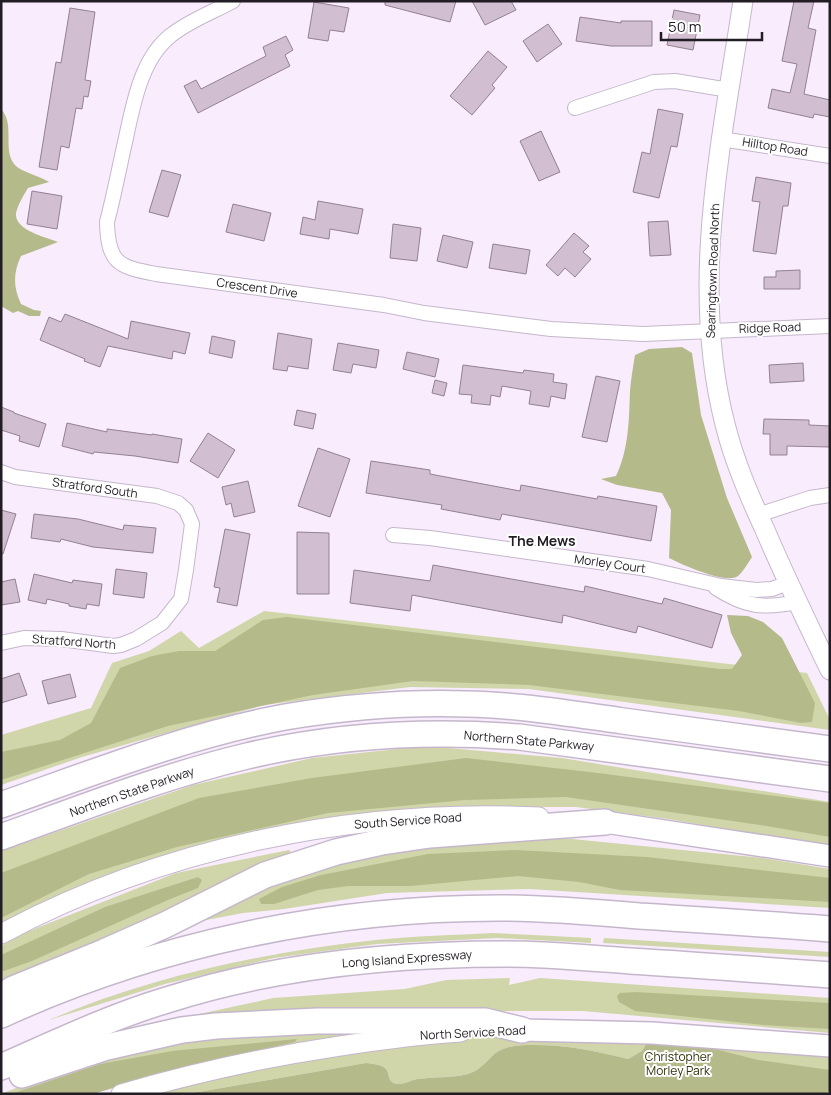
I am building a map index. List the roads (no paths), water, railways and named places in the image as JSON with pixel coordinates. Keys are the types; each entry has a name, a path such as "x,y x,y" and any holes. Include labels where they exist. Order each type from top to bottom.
{"highway":[{"path":"1,805 168,747 216,733 286,717 386,705 511,706 830,749"},
{"name":"Northern State Parkway","path":"1,837 143,787 223,762 295,746 370,736 452,734 519,737 826,779"},
{"path":"1,997 13,988 104,952 165,925 265,875 336,852 382,842 430,835 605,822"},
{"path":"1,1015 66,987 159,956 255,932 353,916 500,908 830,929"},
{"name":"Long Island Expressway","path":"1,1067 104,1022 167,1000 262,976 361,961 420,956 509,954 830,974"},
{"path":"1,1083 57,1062 107,1047 182,1030 216,1026 284,1022 485,1021 522,1030"}],"main road":[{"name":"Searingtown Road North","path":"743,1 721,139 711,251 710,331 715,376 725,426 736,462 797,602 830,670"},
{"name":"South Service Road","path":"1,934 65,903 121,881 189,858 277,837 343,826 431,818 506,816 605,822 830,856"},
{"name":"North Service Road","path":"121,1094 220,1068 314,1050 440,1033 522,1030 652,1033 830,1046"}],"street":[{"name":"Crescent Drive","path":"233,1 169,36 156,50 143,74 131,114 107,222 110,249 116,259 124,266 156,274 424,313 551,329 643,334 710,331"},
{"path":"575,108 654,82 675,82 729,90"},
{"name":"Hilltop Road","path":"721,139 830,156"},
{"name":"Ridge Road","path":"710,331 830,326"},
{"name":"Stratford South","path":"1,472 15,477 157,496 178,503 186,510"},
{"path":"758,514 810,498 830,495"},
{"name":"Stratford North","path":"1,643 24,638 61,639 113,646 121,645 162,623 181,599 192,524 186,510"},
{"name":"Morley Court","path":"393,535 430,538 648,569 706,583 756,590 772,589 788,582"},
{"name":"Morley Court","path":"706,583 724,594 746,603 775,607 797,602"}],"district":[{"name":"The Mews","path":"542,541"}],"park label":[{"name":"Christopher Morley Park","path":"678,1064"}]}
